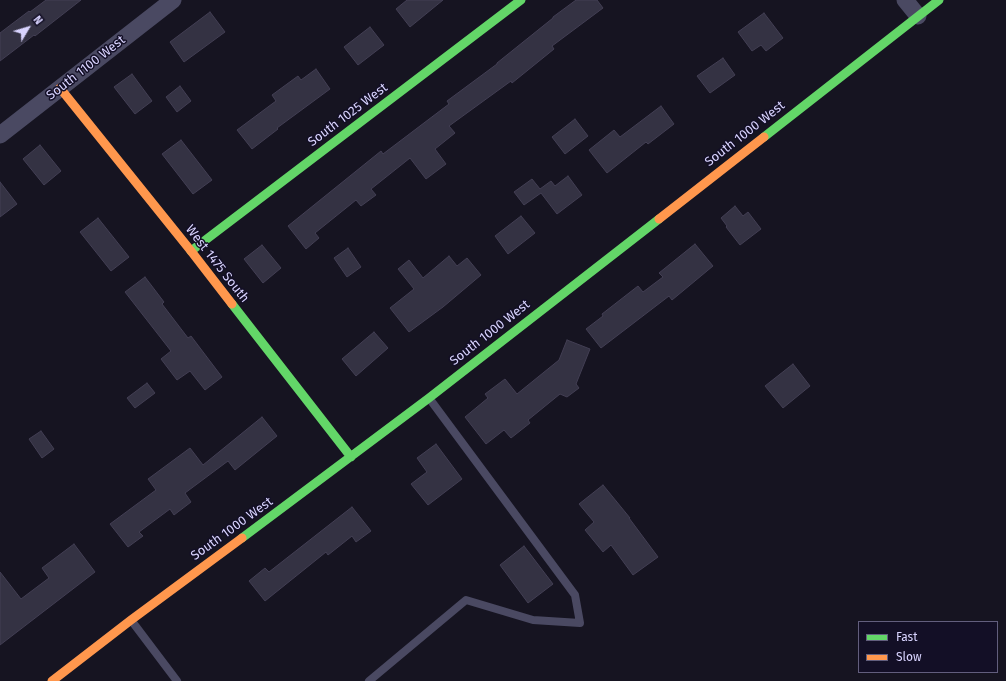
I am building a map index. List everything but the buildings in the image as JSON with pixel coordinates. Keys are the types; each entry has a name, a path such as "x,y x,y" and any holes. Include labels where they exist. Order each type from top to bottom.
{"main road":[{"name":"South 1025 West","path":"192,251 521,0"},
{"name":"South 1000 West","path":"52,681 131,620 429,398 939,0"},
{"name":"West 1475 South","path":"60,88 192,251 351,457"}],"street":[{"name":"South 1100 West","path":"0,135 173,0"},
{"path":"905,0 918,16"}],"lane":[{"path":"369,681 466,600 533,620 580,623 575,595 429,398"},
{"path":"131,620 177,681"}],"traffic: fast":[{"path":"191,251 521,0"},
{"path":"764,137 939,0"},
{"path":"242,538 429,398 659,219"},
{"path":"232,304 351,457"}],"traffic: slow":[{"path":"60,88 232,304"},
{"path":"659,219 764,137"},
{"path":"52,681 131,620 242,538"}]}
